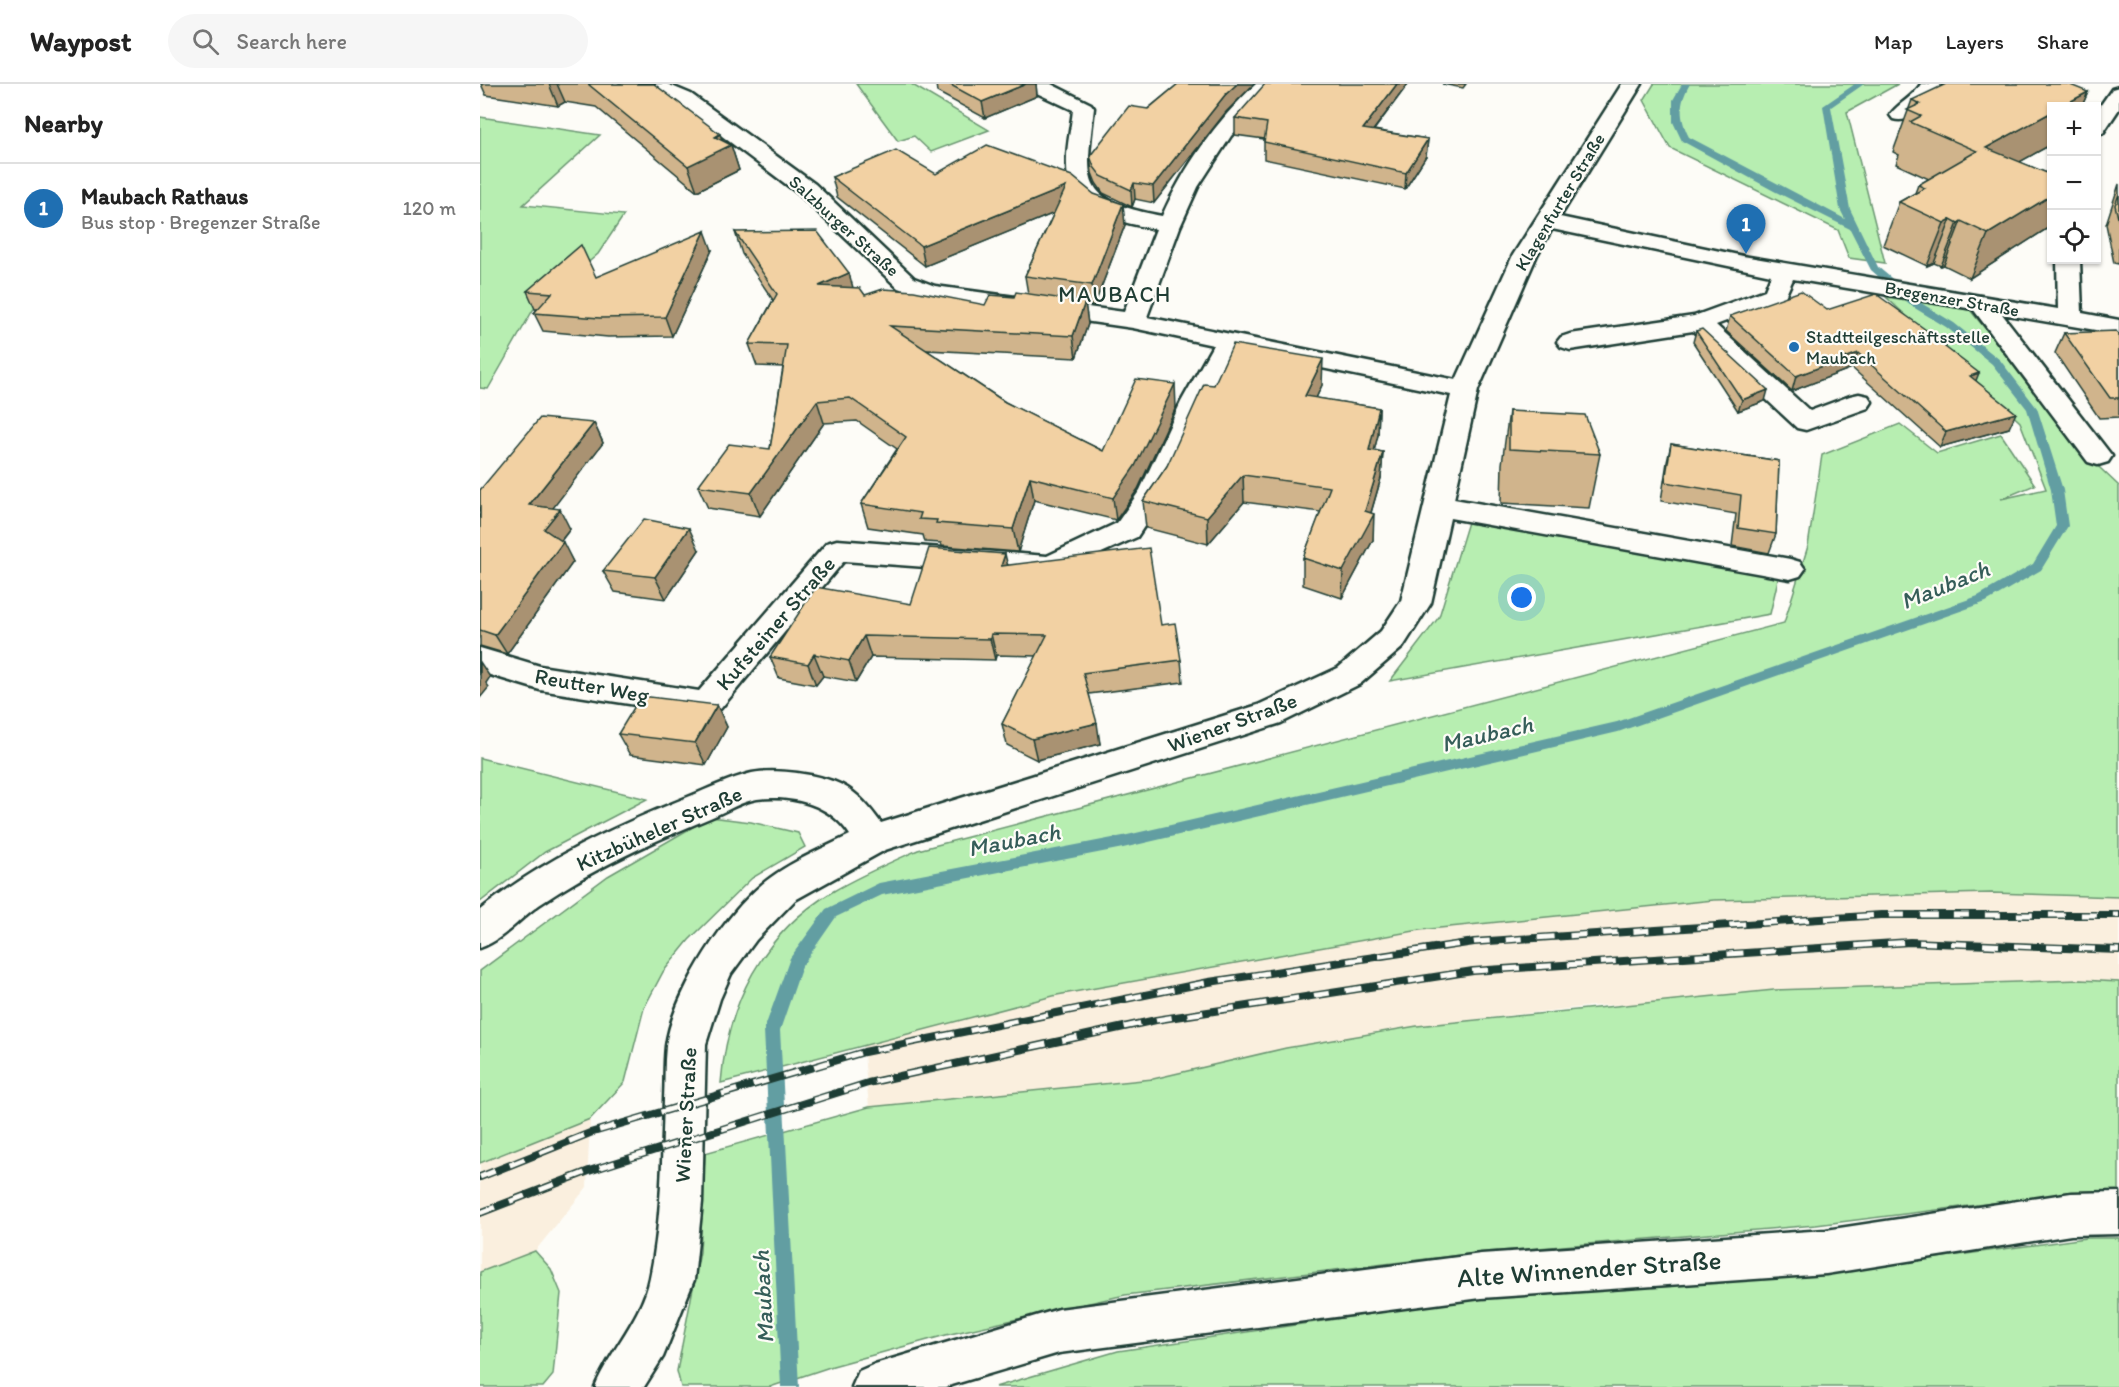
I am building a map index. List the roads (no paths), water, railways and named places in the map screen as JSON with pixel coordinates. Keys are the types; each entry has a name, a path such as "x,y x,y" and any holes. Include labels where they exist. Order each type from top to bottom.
{"street":[{"name":"Salzburger Straße","path":"649,84 691,91 807,189 906,283 930,292 1133,321"},
{"path":"1033,84 1059,94 1084,108 1078,173 1084,191 1104,211 1170,225"},
{"path":"1268,84 1227,125 1197,174 1170,225 1133,321 1465,390"},
{"name":"Klagenfurter Straße","path":"1465,390 1525,255 1632,84"},
{"path":"1900,116 1923,98 1931,84"},
{"path":"2101,122 2119,93"},
{"name":"Bregenzer Straße","path":"1545,221 1933,297 2119,327"},
{"path":"2069,264 2070,318"},
{"path":"1570,342 1699,323 1775,294 1785,269"},
{"path":"1982,305 2098,456"},
{"path":"1699,323 1806,422 1859,402"},
{"name":"Kufsteiner Straße","path":"706,704 837,550 1050,566 1127,530 1153,492 1194,402 1228,340"},
{"name":"Wiener Straße","path":"618,1387 647,1341 672,1280 681,1202 686,1044 705,989 718,963 743,928 782,890 823,865 873,840 932,819 1269,714 1349,676 1392,639 1416,603 1465,390"},
{"path":"1438,506 1790,569"},
{"name":"Reutter Weg","path":"480,660 540,678 706,704"},
{"name":"Kitzbüheler Straße","path":"480,932 525,895 593,854 660,823 753,786 787,785 830,795 856,815 873,840"},
{"name":"Alte Winnender Straße","path":"875,1387 928,1369 1059,1332 1480,1276 1826,1252 2072,1215 2119,1214"}],"waterway":[{"path":"1686,84 1677,100 1677,122 1685,139 1777,189 1854,227"},
{"name":"Maubach","path":"1854,227 1845,209 1827,106 1860,84"},
{"name":"Maubach","path":"790,1387 772,1030 795,963 831,913 879,889 1123,842 1618,727 1982,599 2037,567 2062,526 2057,490 2032,408 1996,362 1950,325 1917,305 1874,268 1854,227"}],"railway":[{"path":"480,1177 590,1133 864,1052 1209,982 1474,942 1881,915 2119,915"},
{"path":"480,1213 589,1171 868,1083 1156,1020 1473,971 1910,942 2119,950"}],"place":[{"name":"Maubach Rathaus","path":"1746,254"},
{"name":"Stadtteilgeschäftsstelle Maubach","path":"1794,347"}],"district":[{"name":"MAUBACH","path":"1115,294"}]}
